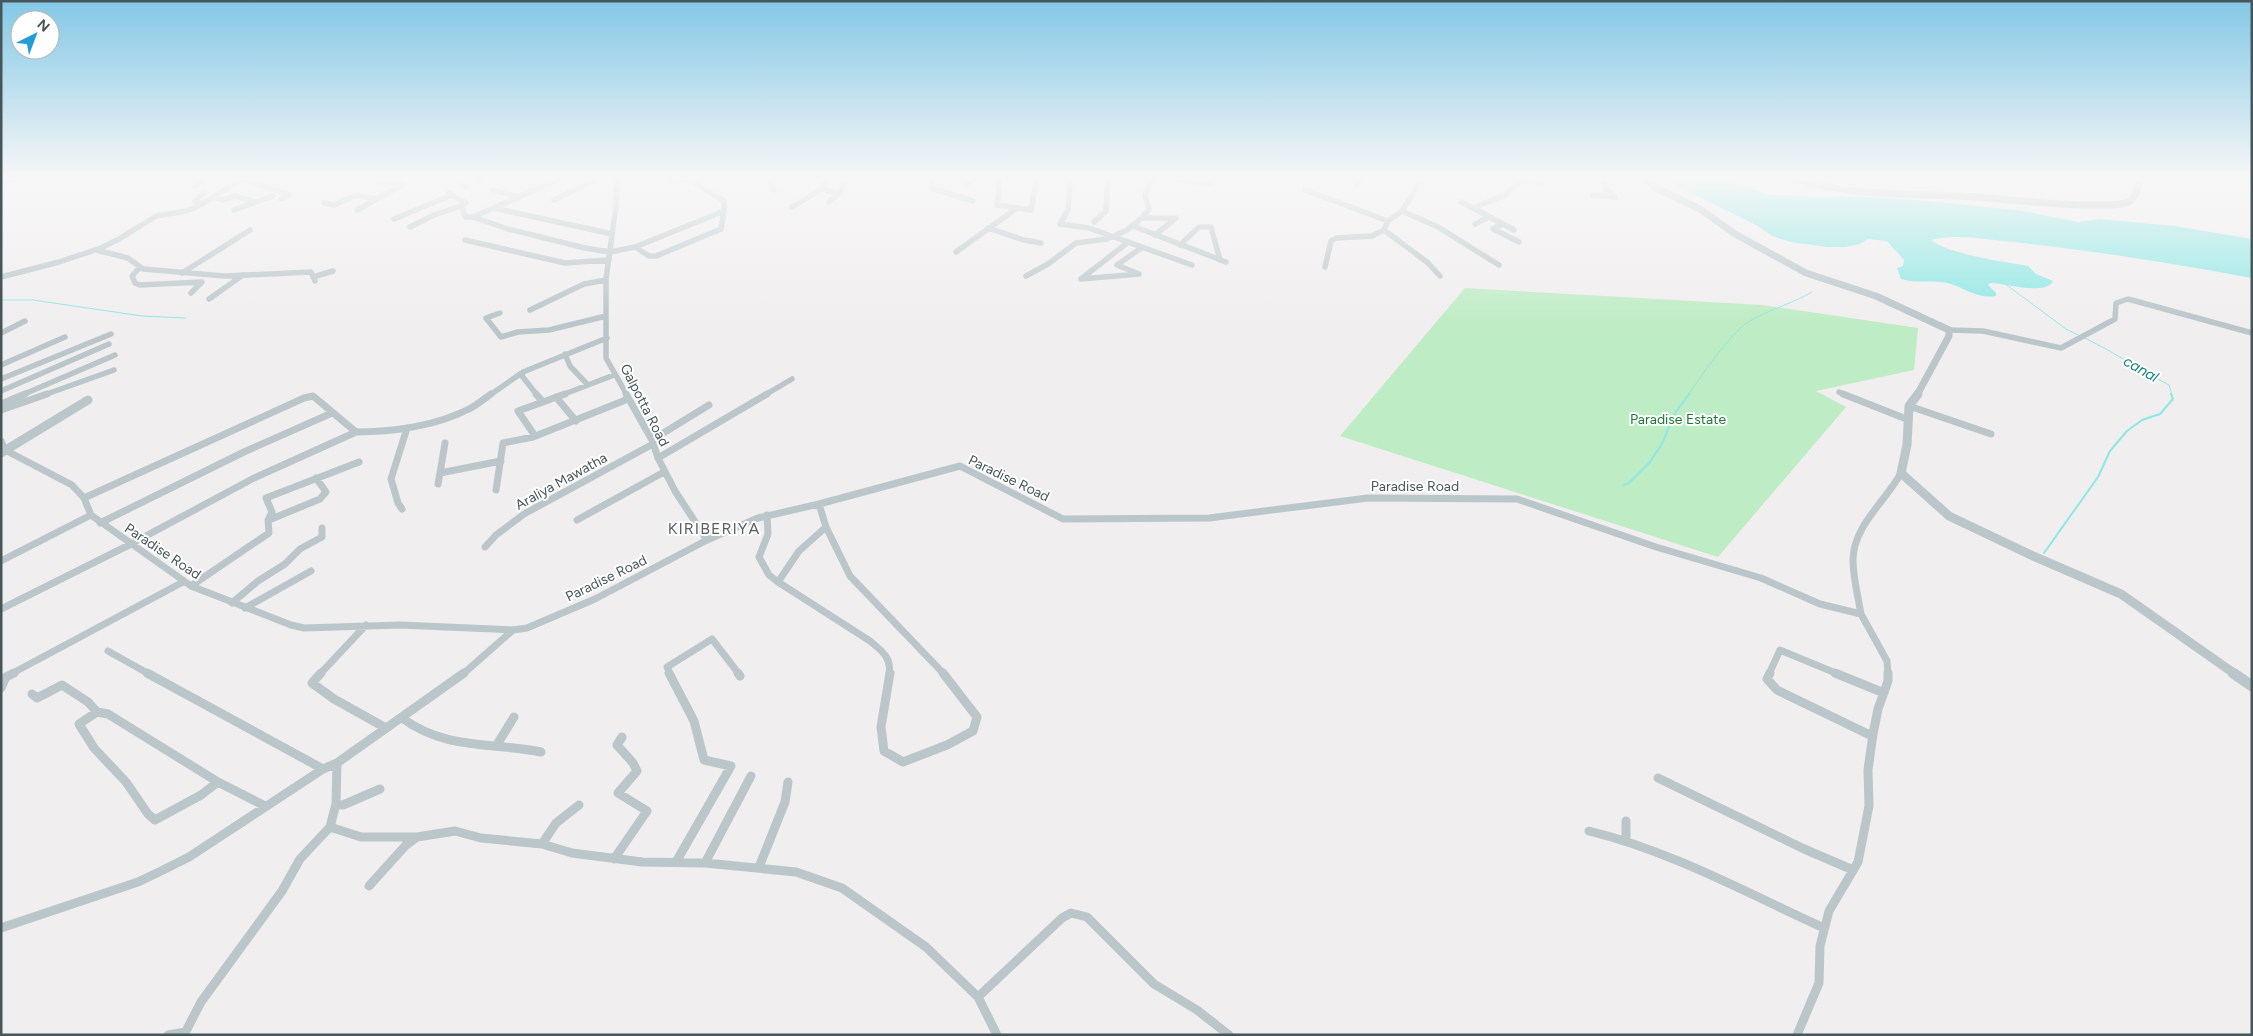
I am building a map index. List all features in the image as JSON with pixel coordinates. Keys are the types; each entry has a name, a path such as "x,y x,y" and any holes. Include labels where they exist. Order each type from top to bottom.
{"street":[{"path":"1,277 61,262 96,250 117,241 138,227"},
{"path":"503,227 585,248 610,252 636,246 683,227"},
{"path":"582,227 612,234"},
{"name":"Galpotta Road","path":"613,227 606,280 606,358 653,442 664,472 707,540"},
{"path":"636,246 649,256 656,256 722,227"},
{"path":"1084,227 1192,265"},
{"path":"1026,276 1048,264 1076,243 1085,244 1115,237 1131,227"},
{"path":"1136,227 1223,261 1211,227"},
{"path":"1155,235 1164,227"},
{"path":"1180,244 1199,227"},
{"path":"1437,227 1499,265"},
{"path":"1496,227 1493,229 1519,242"},
{"path":"1509,227 1514,230"},
{"path":"1726,227 1806,273 1876,296 1949,330 1983,330 2061,348 2115,319 2116,302 2128,299 2152,304 2252,333"},
{"path":"956,252 988,228 1024,240 1041,243"},
{"path":"182,273 250,230"},
{"path":"1325,266 1331,241 1336,238 1372,236 1384,230 1427,262 1440,276"},
{"path":"465,240 565,262 609,260"},
{"path":"1127,242 1081,279 1139,274 1117,265 1141,248"},
{"path":"96,250 128,258 143,269 182,273 243,275 311,272 314,279 333,271"},
{"path":"140,267 132,276 135,283 140,285 202,282 191,293"},
{"path":"209,299 243,275"},
{"path":"530,310 584,284 606,280"},
{"path":"500,313 486,318 501,337 518,332 549,330 606,316"},
{"path":"1,333 25,321"},
{"path":"1797,1035 1819,983 1820,946 1829,912 1853,870 1862,848 1870,806 1868,770 1872,736 1878,709 1888,681 1887,661 1862,614 1853,560 1855,542 1894,488 1901,473 1907,445 1909,406 1924,385 1948,336 1949,330"},
{"path":"1,379 111,334"},
{"path":"1,364 65,337"},
{"path":"1,609 131,544 254,478 356,432 384,432 422,425 469,409 523,372 607,338"},
{"path":"1,391 109,344"},
{"path":"1,404 115,354"},
{"path":"565,354 573,370 587,384"},
{"path":"1,410 114,370"},
{"path":"523,372 522,376 543,402"},
{"path":"534,437 518,411 614,375"},
{"path":"658,458 792,380"},
{"path":"1839,392 1909,420"},
{"path":"84,498 304,398 313,396 356,432"},
{"path":"556,397 576,421"},
{"path":"496,490 502,460 503,443 534,437 628,399"},
{"path":"1,441 3,452 88,400"},
{"name":"Araliya Mawatha","path":"485,547 496,535 524,514 653,442 709,406"},
{"path":"1909,406 1991,434"},
{"path":"100,523 246,451 332,413"},
{"path":"402,509 398,503 391,479 406,428"},
{"path":"438,484 445,443"},
{"name":"Paradise Road","path":"3,452 72,485 84,498 91,515 100,523 183,582 232,603 290,625 304,628 366,625 513,630 526,628 594,599 707,540 768,516 960,466 1063,519 1209,518 1368,498 1517,499 1656,547 1761,578 1820,604 1862,614"},
{"path":"440,473 502,460"},
{"path":"191,586 269,532 268,520 272,512 266,498 359,462"},
{"path":"577,520 664,472"},
{"path":"1901,473 1949,516 2033,556 2121,594 2252,686"},
{"path":"268,520 320,499 326,492 316,478"},
{"path":"768,516 768,534 759,557 769,575 870,642 885,654 891,664 881,727 884,751 903,762 947,745 973,731 977,718 942,670 893,624 850,576 826,527 819,504"},
{"path":"1,560 91,515"},
{"path":"778,582 786,565 797,551 826,527"},
{"path":"232,603 258,581 285,564 300,549 322,537 322,528"},
{"path":"246,608 311,572"},
{"path":"1,688 6,677 183,582"},
{"path":"366,625 312,683 334,699 386,728"},
{"path":"1,928 138,882 189,857 323,768 337,763 402,718 456,680 513,630"},
{"path":"676,862 731,766 704,760 694,722 677,691 667,667 712,639 722,648 728,661 740,676"},
{"path":"1872,736 1776,690 1767,680 1780,650 1884,693"},
{"path":"108,651 279,746 323,768"},
{"path":"32,694 37,698 62,685 88,702 97,712 108,714 218,782 265,806"},
{"path":"97,712 79,724 94,748 126,782 148,814 155,820 201,795 218,782"},
{"path":"402,718 429,735 450,740 526,748 541,752"},
{"path":"496,746 514,718"},
{"path":"614,859 648,811 618,793 622,785 630,780 637,771 634,763 617,745 622,737"},
{"path":"168,1035 185,1034 201,1002 282,890 300,859 330,827 336,804 337,763"},
{"path":"705,864 751,776"},
{"path":"1658,778 1853,870"},
{"path":"759,867 762,851 789,792 788,782"},
{"path":"336,804 343,805 380,790"},
{"path":"542,844 556,823 579,805"},
{"path":"1626,821 1626,840"},
{"path":"330,827 361,837 417,837 455,831 480,838 542,844 572,853 614,859 759,867 796,872 842,888 926,947 978,997 997,1035"},
{"path":"1589,831 1626,840 1718,879 1824,928"},
{"path":"369,886 406,845 417,837"},
{"path":"978,997 1062,918 1071,913 1087,917 1154,984 1197,1010 1228,1035"}],"green space":[{"name":"Paradise Estate","path":"1465,288 1762,305 1918,328 1914,370 1816,391 1846,407 1718,557 1340,436"}],"water":[{"path":"1759,227 2183,227 2252,239 2252,278 2193,267 2044,246 1962,237 1931,240 1964,254 2028,266 2036,274 2053,281 2042,288 2024,288 1990,283 1988,285 1996,293 1996,296 1990,297 1973,293 1951,284 1901,279 1897,268 1903,266 1904,260 1887,241 1868,239 1860,244 1845,247 1827,247 1791,242 1772,236"}],"waterway":[{"name":"canal","path":"2004,283 2066,329 2080,336"},
{"path":"1688,395 1718,354 1745,325 1760,315 1812,292"},
{"path":"1,300 33,300 142,316 185,318"},
{"name":"canal","path":"2085,338 2169,385 2172,395"},
{"path":"1624,485 1629,483 1650,462 1663,442 1673,416 1689,394"},
{"name":"canal","path":"2044,553 2098,477 2110,451 2127,431 2142,420 2160,414 2173,399 2171,394"}],"district":[{"name":"KIRIBERIYA","path":"714,528"}]}
